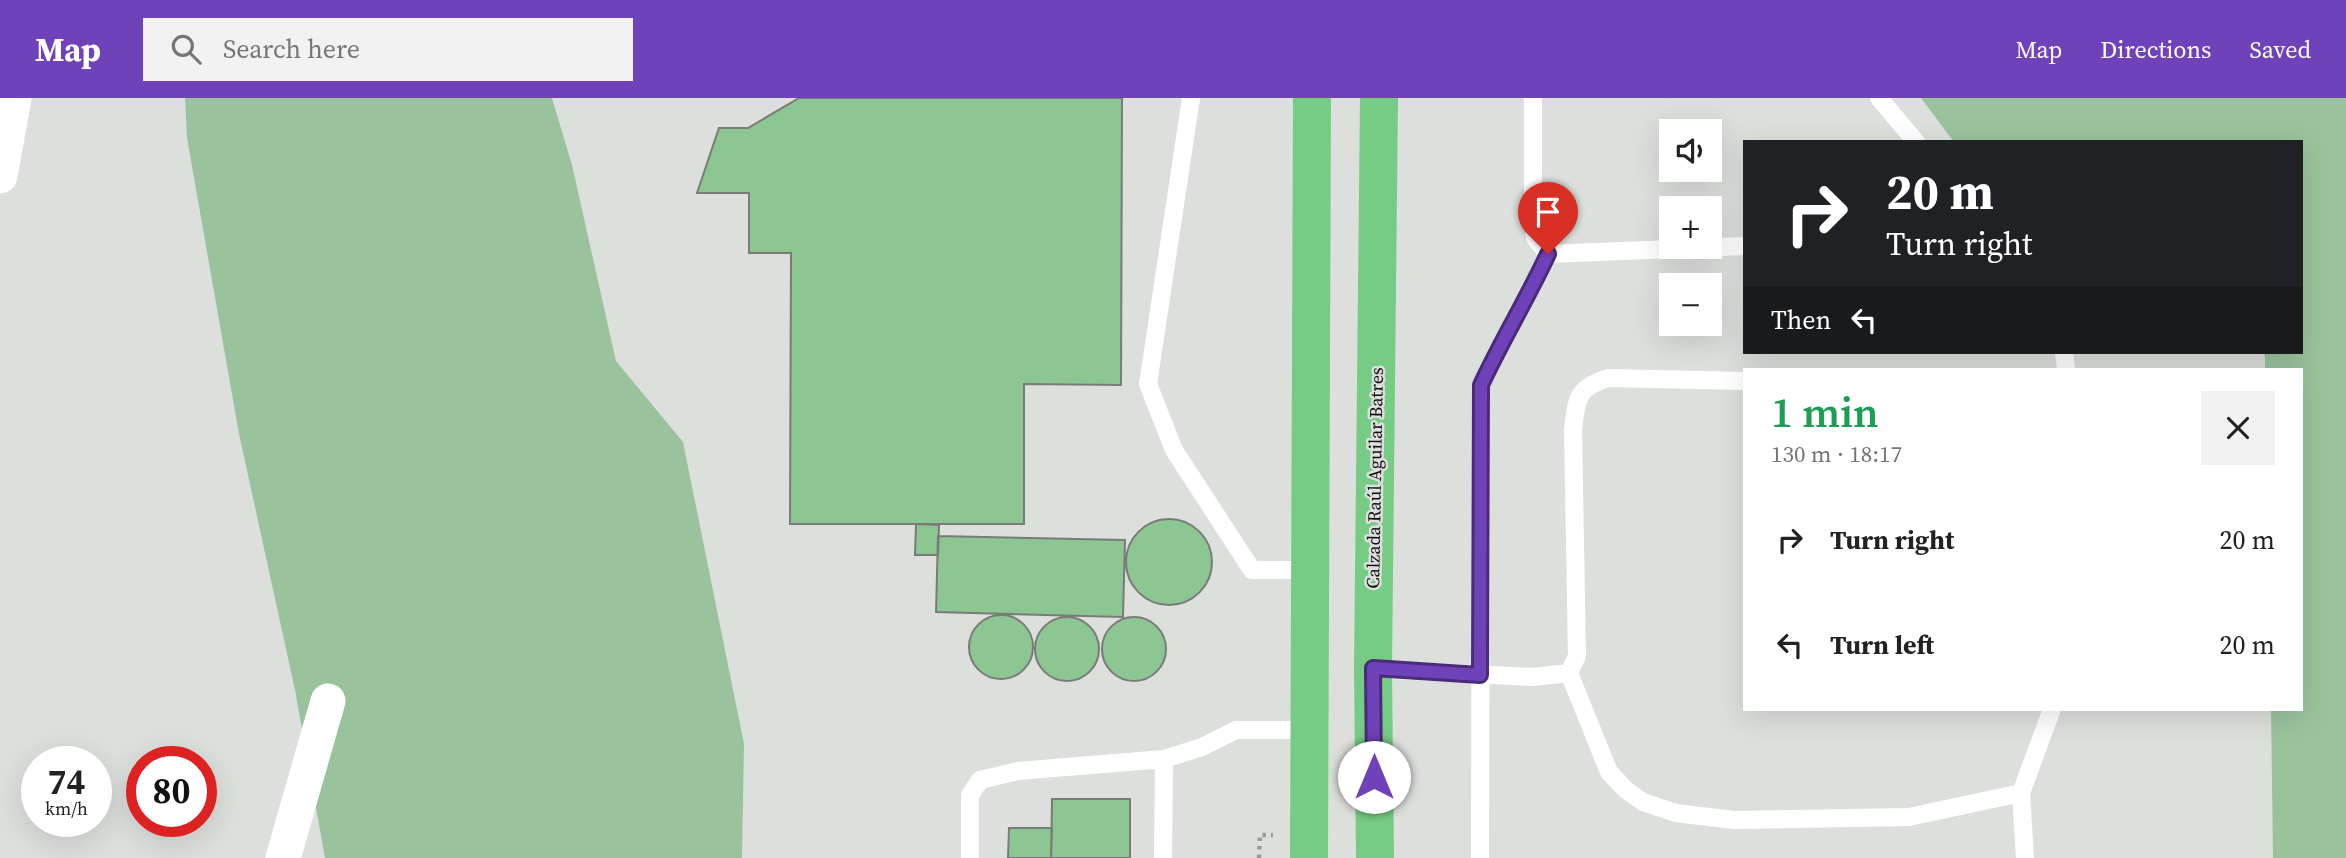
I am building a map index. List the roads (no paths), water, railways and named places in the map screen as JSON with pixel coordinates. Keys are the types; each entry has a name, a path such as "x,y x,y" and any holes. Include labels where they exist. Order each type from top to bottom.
{"highway":[{"path":"1309,858 1312,98"},
{"name":"Calzada Raúl Aguilar Batres","path":"1375,858 1373,668 1378,98"}],"street":[{"path":"0,176 15,98"},
{"path":"283,858 328,701"}],"lane":[{"path":"1191,98 1148,384 1174,450 1252,570 1311,570"},
{"path":"1533,98 1533,221 1535,238 1548,254"},
{"path":"1879,98 1914,140"},
{"path":"1548,254 1743,246"},
{"path":"1480,858 1481,385 1500,343 1526,302 1548,254"},
{"path":"1743,382 1608,378 1591,383 1577,399 1573,429 1577,656 1569,673 1609,772 1626,790 1643,802 1676,813 1734,820 1909,817 2021,793"},
{"path":"1373,668 1532,677 1569,673"},
{"path":"2025,858 2021,793 2051,711"},
{"path":"971,858 970,794 980,780 1018,771 1164,758 1202,747 1236,730 1309,730"},
{"path":"1163,858 1164,758"}]}
